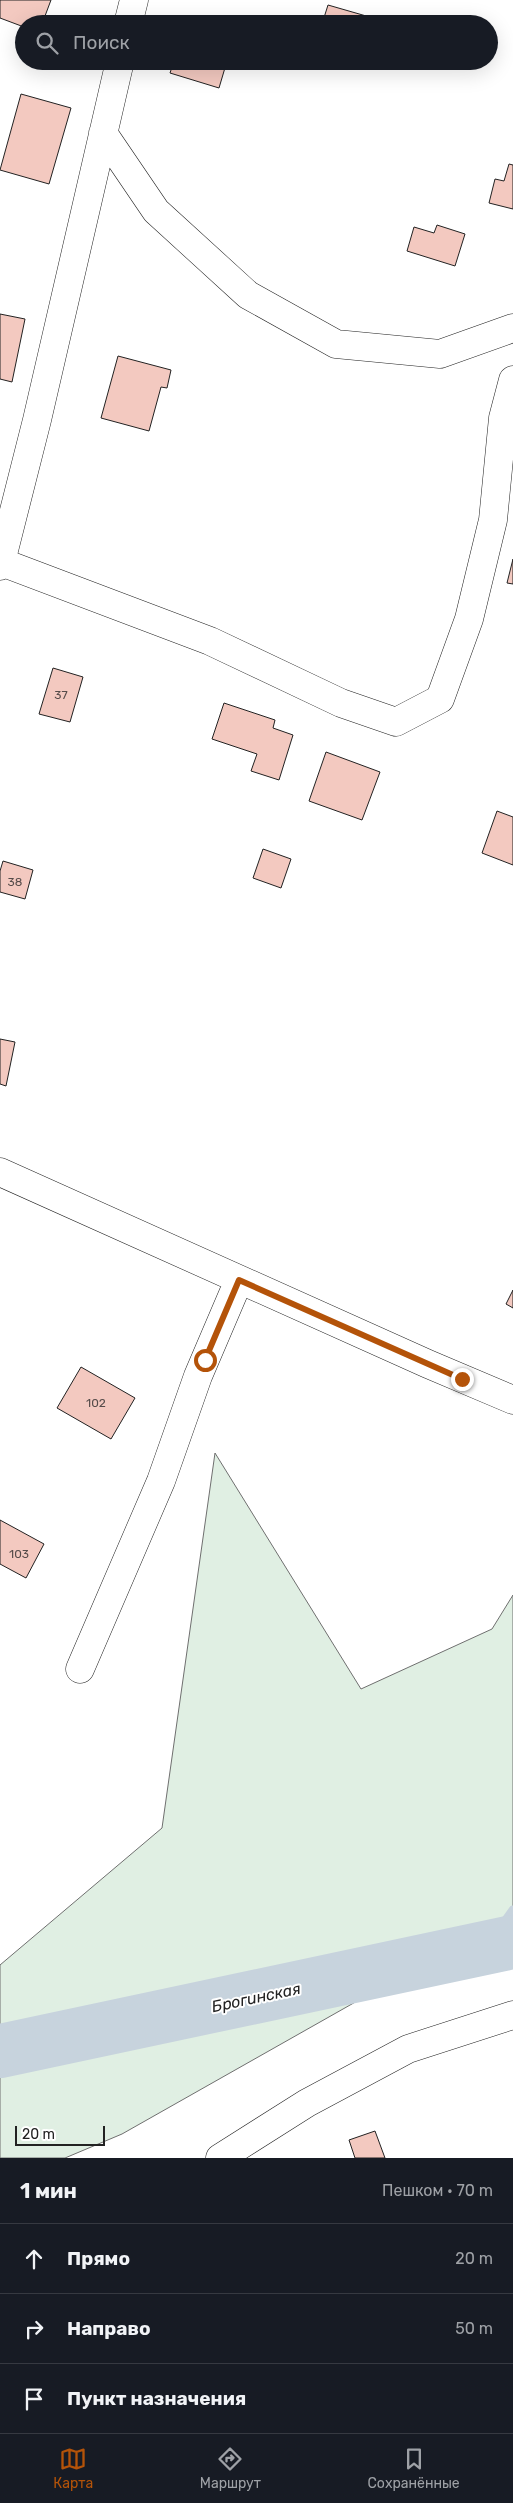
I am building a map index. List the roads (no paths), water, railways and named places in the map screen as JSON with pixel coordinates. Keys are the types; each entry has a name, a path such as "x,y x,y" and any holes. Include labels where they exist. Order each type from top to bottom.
{"street":[{"path":"130,15 134,0"},
{"path":"118,70 37,420 0,564 210,641 341,703 396,722 440,699 455,661 469,619 493,520 503,418 513,380"},
{"path":"103,133 156,211 248,295 336,344 440,354 513,328"},
{"path":"0,1172 239,1280 513,1400"},
{"path":"80,1669 161,1481 198,1376 239,1280"},
{"path":"220,2158 307,2104 408,2049 513,2015"}],"waterway":[{"path":"486,1948 513,1910"},
{"name":"Брогинская","path":"0,2051 513,1942"}]}
